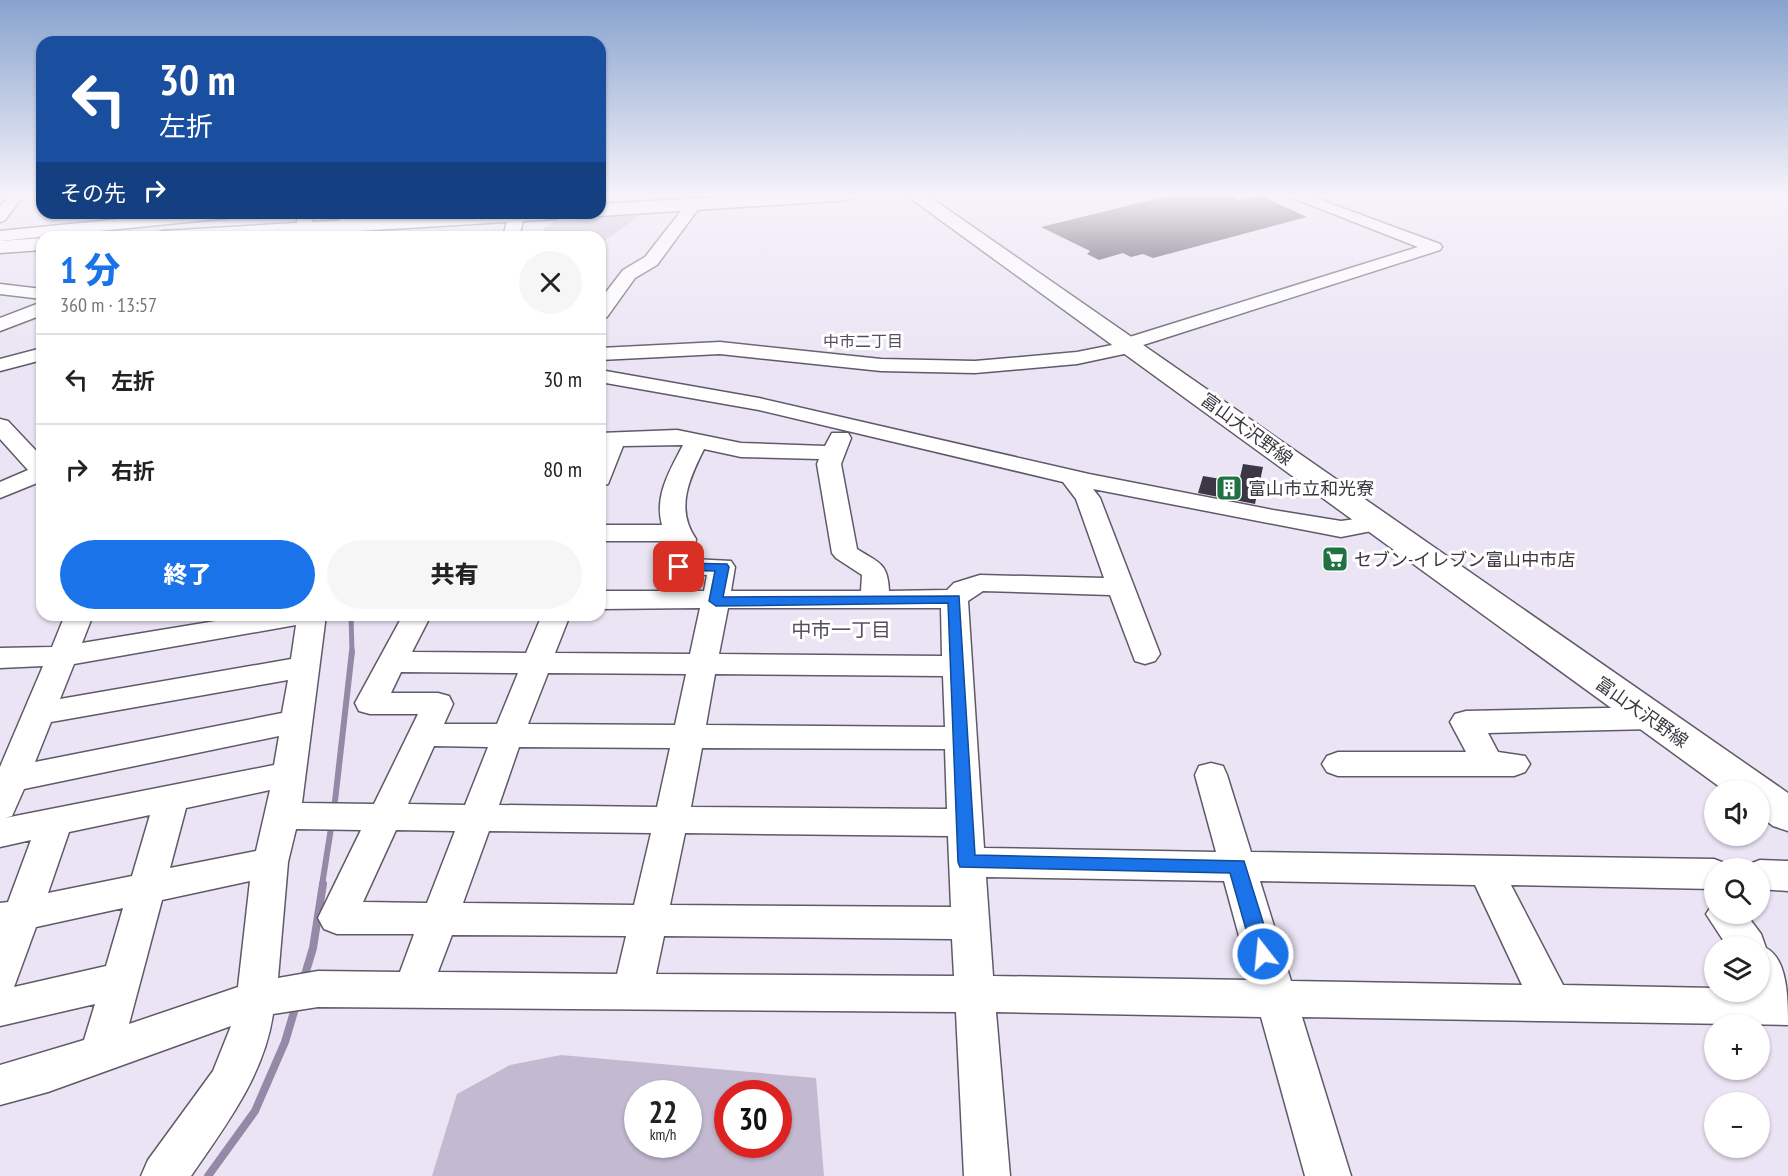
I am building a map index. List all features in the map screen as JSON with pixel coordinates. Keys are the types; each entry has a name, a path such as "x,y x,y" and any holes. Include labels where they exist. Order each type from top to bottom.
{"main road":[{"name":"富山大沢野線","path":"993,250 1739,780"},
{"path":"1770,802 1788,815"}],"street":[{"path":"606,305 629,274 651,261 659,250"},
{"path":"606,354 720,348 881,365 975,367 1077,358 1129,345 1425,250"},
{"path":"0,289 36,293"},
{"path":"0,325 36,310"},
{"path":"0,365 36,356"},
{"path":"606,377 759,404 1071,477 1341,529 1378,523"},
{"path":"848,423 831,453 829,464 845,553 875,572 875,599"},
{"path":"0,426 36,465"},
{"path":"607,440 676,437 741,450 831,453"},
{"path":"632,992 671,821 722,567 679,567 683,539 678,533 671,509 675,485 697,440"},
{"path":"0,491 36,474"},
{"path":"1071,477 1088,498 1145,654"},
{"path":"606,533 678,533"},
{"path":"606,600 954,599 964,589 980,583 1120,587"},
{"path":"954,599 970,923 987,1176"},
{"path":"6,793 77,621"},
{"path":"0,658 62,656 269,621"},
{"path":"164,1176 228,1085 250,1033 256,999 270,862 283,816 311,621"},
{"path":"414,621 370,703 438,704 426,735 383,818 337,918 439,917 970,923"},
{"path":"412,991 508,735 554,621"},
{"path":"390,662 958,666"},
{"path":"39,713 305,667"},
{"path":"1338,764 1502,764 1466,722 1652,718"},
{"path":"6,793 297,721"},
{"path":"426,735 961,738"},
{"path":"0,833 288,774"},
{"path":"1211,775 1328,1176"},
{"path":"101,1053 172,798"},
{"path":"283,816 965,823"},
{"path":"0,975 11,917 55,822"},
{"path":"11,917 270,862"},
{"path":"967,862 1486,871 1704,882"},
{"path":"1486,871 1551,1003"},
{"path":"1770,875 1788,876"},
{"path":"1770,978 1788,1006"},
{"path":"0,1008 122,980"},
{"path":"0,1085 101,1053 256,999 318,989 975,994 1788,1006"}],"shaded area":[{"path":"561,1055 816,1078 824,1176 432,1176 457,1094 510,1065"}],"building":[{"path":"1088,250 1183,250 1153,258 1143,254 1131,257 1123,253 1099,260 1087,254 1090,251"},
{"name":"富山市立和光寮","path":"1243,464 1263,467 1255,504 1198,493 1203,476 1239,482"}],"waterway":[{"path":"351,621 352,651"},
{"path":"334,810 352,651"},
{"path":"322,885 332,822"},
{"path":"304,978 313,948 323,884"},
{"path":"208,1176 255,1111 285,1042 296,1005"}],"place":[{"name":"富山市立和光寮","path":"1229,488"},
{"name":"セブン-イレブン富山中市店","path":"1335,559"}],"district":[{"name":"中市二丁目","path":"863,341"},
{"name":"中市一丁目","path":"841,630"}],"route":[{"path":"679,567 722,567 716,601 954,599 967,862 1237,866 1263,954"}]}
